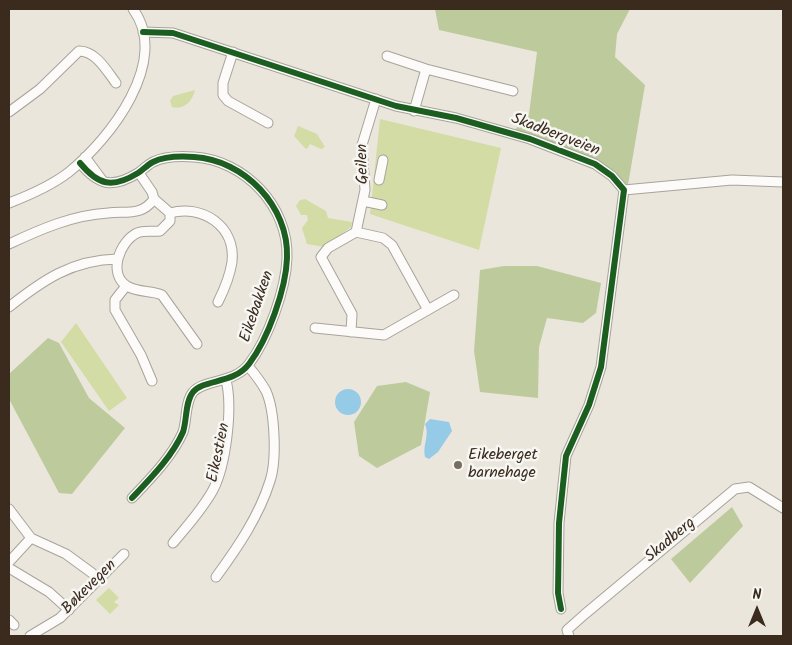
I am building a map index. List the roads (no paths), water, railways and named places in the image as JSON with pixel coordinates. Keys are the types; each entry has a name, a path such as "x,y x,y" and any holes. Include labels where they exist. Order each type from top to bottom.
{"street":[{"path":"9,203 53,183 82,160 111,128 134,91 144,63 144,36 133,9"},
{"name":"Skadbergveien","path":"144,36 172,33 414,111 456,118 530,139 595,164 612,176 624,190"},
{"path":"9,112 40,89 79,51 84,51 94,56 116,83"},
{"path":"233,52 223,83 223,96 228,101 268,124"},
{"path":"387,56 426,69 513,91"},
{"path":"414,111 426,69"},
{"name":"Geilen","path":"356,232 363,201 365,181 362,145 376,99"},
{"name":"Eikebakken","path":"82,160 103,182 113,184 139,173 150,163 164,158 209,159 238,171 250,179 275,208 286,243 287,258 284,280 265,338 248,366 226,380 195,390 191,396 182,433 158,470 132,498"},
{"name":"Geilen","path":"379,180 383,160"},
{"path":"139,173 152,192 154,199 170,213 170,223 160,231 138,232 133,236 124,246 117,259 119,275 126,286 140,292 162,295 197,344"},
{"path":"561,610 558,593 560,523 566,456 589,405 601,367 624,190 725,181 783,182"},
{"path":"9,244 68,219 89,214 139,212 148,207 154,199"},
{"name":"Geilen","path":"363,201 382,205"},
{"path":"170,213 182,210 194,211 208,216 224,230 229,240 232,261 218,302"},
{"path":"351,332 352,314 321,256 328,248 356,232 383,238 392,245 428,310"},
{"path":"9,307 49,277 89,262 117,259"},
{"path":"126,286 115,300 115,310 142,355 152,381"},
{"path":"315,328 384,335 454,294"},
{"path":"216,577 242,541 271,480 273,464 271,409 266,391 248,366"},
{"name":"Eikestien","path":"173,543 201,510 217,482 228,419 226,380"},
{"name":"Skadberg","path":"568,633 735,489 749,487 783,508"},
{"path":"9,509 30,538 66,554 92,573"},
{"path":"9,562 30,538"},
{"name":"Bøkevegen","path":"30,636 50,625 69,610 124,554"},
{"path":"9,568 49,592 69,610"}],"water":[{"path":"348,389 357,393 361,402 357,411 348,415 339,411 335,402 339,393"},
{"path":"430,419 449,422 452,431 438,452 429,459 425,457 424,448 427,433 425,424"}],"place":[{"name":"Eikeberget barnehage","path":"458,465"}]}
